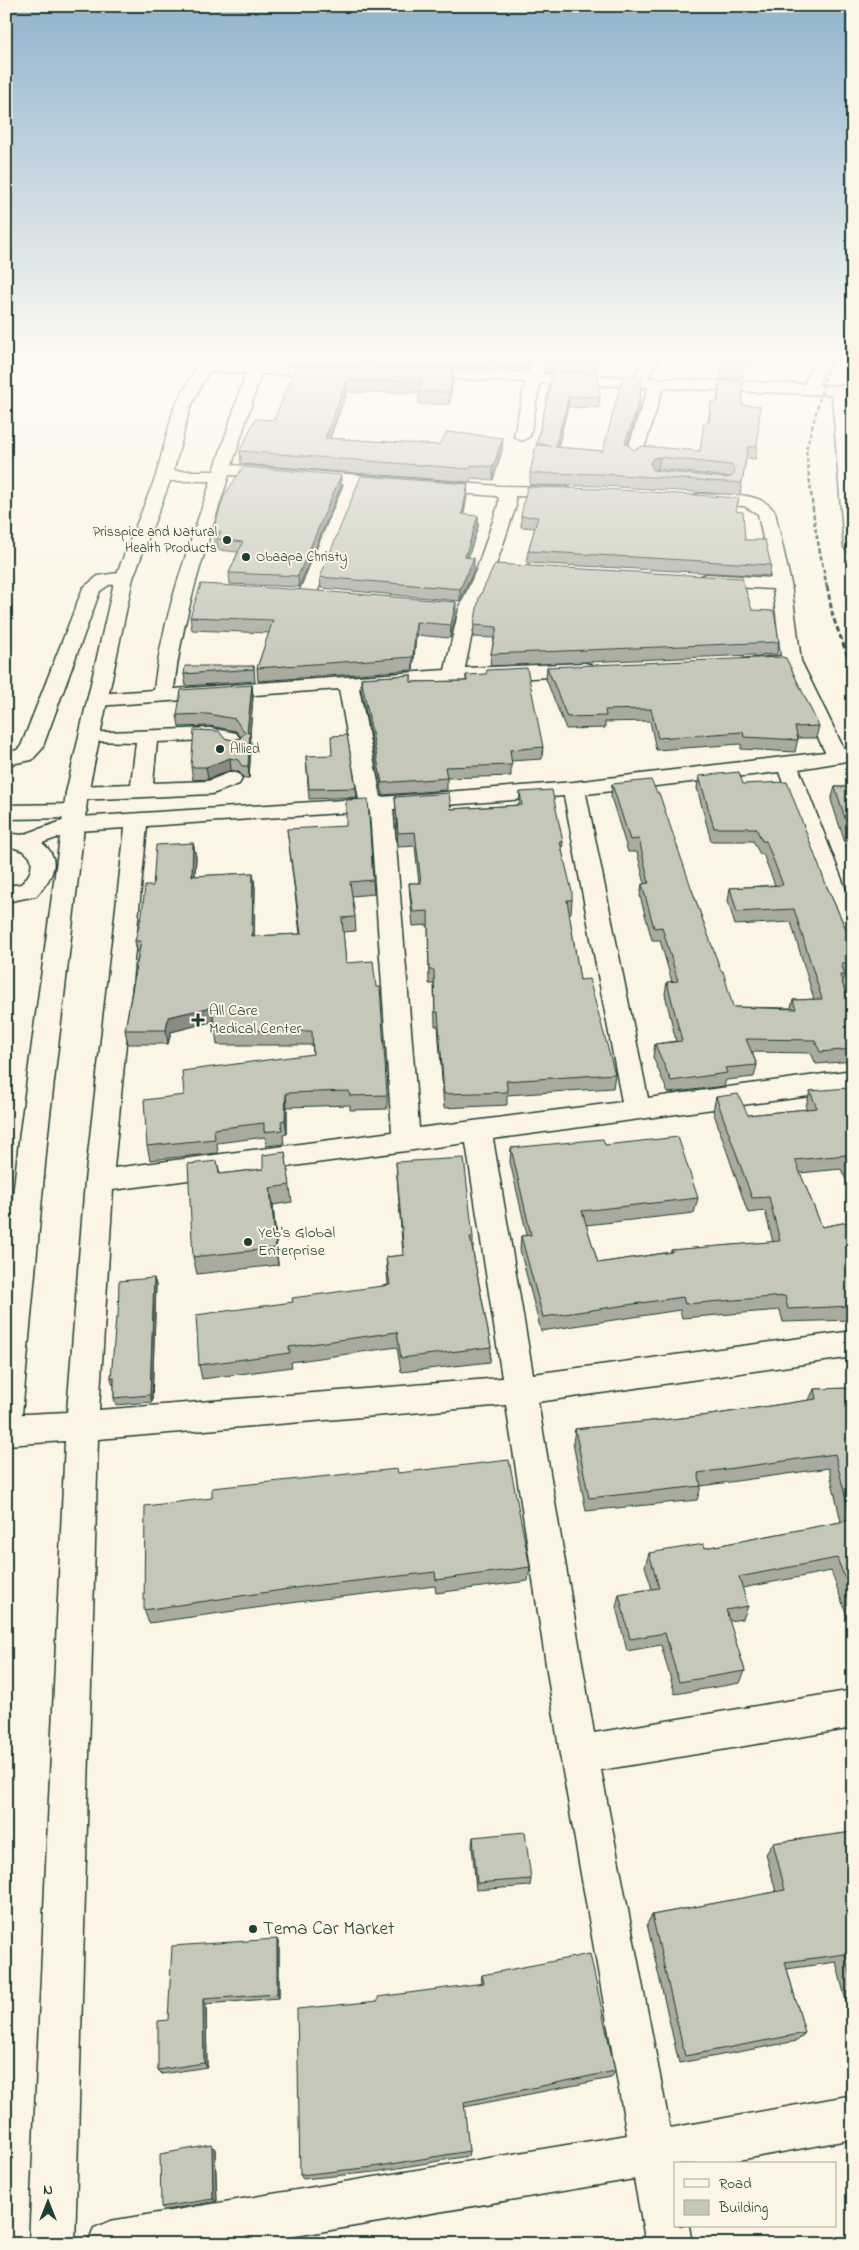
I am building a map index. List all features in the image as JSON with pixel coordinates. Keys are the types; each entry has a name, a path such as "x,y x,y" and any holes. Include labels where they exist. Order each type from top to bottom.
{"main road":[{"path":"6,1414 13,1270 34,1132 76,809 108,644 124,578 167,465"},
{"path":"163,696 168,652 175,619 224,465"},
{"path":"849,465 853,547"},
{"path":"164,476 221,473 354,479 500,491 585,493"},
{"path":"326,596 298,594 354,479"},
{"path":"728,484 739,486 745,490 748,502"},
{"path":"454,675 468,609 486,568 508,506 507,496 500,491"},
{"path":"6,812 76,809 137,820 376,804 574,789 787,766 845,755 791,661 782,584 766,512 761,506 748,502 684,498"},
{"path":"486,568 506,569"},
{"path":"6,759 24,755 31,749 92,588 104,580 124,578"},
{"path":"693,580 782,584"},
{"path":"185,589 204,590"},
{"path":"449,607 468,609"},
{"path":"732,664 791,661"},
{"path":"97,700 454,675 603,669"},
{"path":"348,683 376,804 406,1139"},
{"path":"90,737 210,734 229,737 234,745"},
{"path":"141,790 147,736"},
{"path":"787,766 837,899 853,935"},
{"path":"15,840 76,809 141,790 212,786 231,779"},
{"path":"574,789 637,1111"},
{"path":"52,2244 82,1426 99,1181 137,820"},
{"path":"6,894 28,891 43,874 44,862 36,848 15,840"},
{"path":"99,1181 406,1139 637,1111 853,1080"},
{"path":"478,1131 579,1755 669,2244"},
{"path":"6,1430 82,1426 521,1390 853,1344"},
{"path":"579,1755 853,1709"},
{"path":"110,2244 652,2153 853,2117"}],"building":[{"path":"419,465 471,465 470,469"},
{"path":"471,465 494,465 493,467"},
{"path":"532,465 651,465 653,470 725,478 731,477 735,472 731,465 745,465 742,483 604,474 530,473"},
{"path":"243,467 341,475 298,576 229,573 243,542 217,539 221,532 213,531 224,496"},
{"path":"361,476 468,484 462,514 478,516 465,557 474,558 460,589 320,577"},
{"path":"527,487 604,489 739,498 736,511 743,512 745,540 765,540 771,565 528,551 538,517 521,516"},
{"path":"495,564 742,578 752,610 774,611 779,642 491,654 497,627 474,625 479,598"},
{"path":"201,584 456,602 451,625 416,622 413,657 257,668 273,620 190,617"},
{"path":"786,658 819,726 795,727 798,740 744,737 743,732 658,738 651,709 605,710 606,716 567,717 547,667"},
{"path":"185,666 254,666 254,669 184,674"},
{"path":"527,668 543,747 510,750 512,765 445,767 447,778 382,783 361,678 411,675 411,682 467,681 466,675 486,674 487,670"},
{"path":"252,685 247,733 250,733 248,766 242,766 238,760 230,758 206,767 191,767 194,730 219,731 224,738 232,740 240,738 245,733 235,719 208,714 177,715 181,690"},
{"path":"347,735 356,788 309,789 306,756 332,755 331,736"},
{"path":"739,772 743,784 787,782 827,887 846,929 853,931 853,963 841,963 845,975 840,975 853,1013 853,1049 820,1052 815,1040 746,1039 757,1065 725,1068 727,1073 671,1081 655,1044 682,1041 667,982 678,981 662,927 654,928 642,884 649,883 639,839 630,840 612,784 651,780 657,793 659,793 721,971 723,971 733,1007 796,1009 793,1000 822,999 794,909 737,912 730,888 783,885 766,841 762,841 756,828 714,828 699,776"},
{"path":"835,787 853,787 853,843"},
{"path":"552,790 563,842 560,842 572,892 572,900 567,900 580,980 589,979 615,1074 506,1081 508,1092 444,1094 438,1012 435,1012 434,970 429,970 428,911 413,912 409,883 421,883 415,832 398,833 395,797 449,793 451,809 522,805 520,792"},
{"path":"368,799 373,880 350,882 355,917 342,918 346,963 373,961 376,987 380,987 387,1095 350,1096 349,1091 286,1093 285,1120 281,1121 282,1130 264,1132 264,1123 214,1129 215,1139 147,1146 144,1100 184,1095 182,1071 313,1054 312,1031 215,1030 212,1007 168,1017 166,1030 125,1030 141,941 135,941 142,914 145,886 153,886 156,845 193,843 192,876 253,873 252,936 301,934 287,829 346,826 346,800"},
{"path":"848,1088 850,1091 853,1091 853,1169 846,1155 795,1160 822,1227 853,1221 853,1306 788,1309 785,1296 685,1304 683,1297 543,1317 521,1236 531,1235 511,1148 603,1139 605,1145 678,1137 698,1198 582,1211 598,1263 672,1252 671,1250 780,1241 769,1197 752,1198 716,1097 738,1094 748,1115 817,1108 810,1091"},
{"path":"285,1152 290,1185 270,1188 276,1248 193,1257 188,1164 217,1161 219,1174 263,1169 263,1155"},
{"path":"464,1158 473,1237 470,1237 491,1347 401,1358 397,1332 289,1347 290,1353 199,1365 196,1315 293,1302 292,1298 390,1285 386,1257 404,1255 396,1162"},
{"path":"154,1278 150,1395 114,1398 114,1377 111,1378 116,1318 118,1318 119,1281"},
{"path":"853,1388 853,1600 837,1558 739,1577 748,1606 726,1610 745,1671 679,1682 665,1633 630,1639 619,1594 659,1588 649,1553 704,1544 705,1548 851,1520 835,1454 698,1473 701,1486 589,1498 575,1429 710,1415 816,1399 814,1389"},
{"path":"509,1460 530,1567 436,1580 435,1572 303,1587 144,1610 145,1506 212,1498 212,1488 397,1469 398,1473"},
{"path":"525,1832 531,1879 477,1883 473,1837"},
{"path":"853,1832 853,1983 845,1954 785,1962 805,2033 685,2056 652,1915 785,1890 773,1843"},
{"path":"277,1939 277,1994 203,1999 204,2063 158,2070 158,2021 168,2020 172,1946"},
{"path":"590,1954 615,2071 464,2102 469,2151 374,2167 300,2175 297,2009 378,2001 378,1997 484,1983 482,1975"},
{"path":"212,2145 213,2199 161,2207 160,2154"}],"railway":[{"path":"808,465 815,527 827,587"},
{"path":"827,586 833,617 853,670"}],"place":[{"name":"Prisspice and Natural Health Products","path":"227,540"},
{"name":"Obaapa Christy","path":"246,557"},
{"name":"Allied","path":"220,749"},
{"name":"All Care Medical Center","path":"198,1020"},
{"name":"Yeb's Global Enterprise","path":"248,1242"},
{"name":"Tema Car Market","path":"253,1929"}]}
